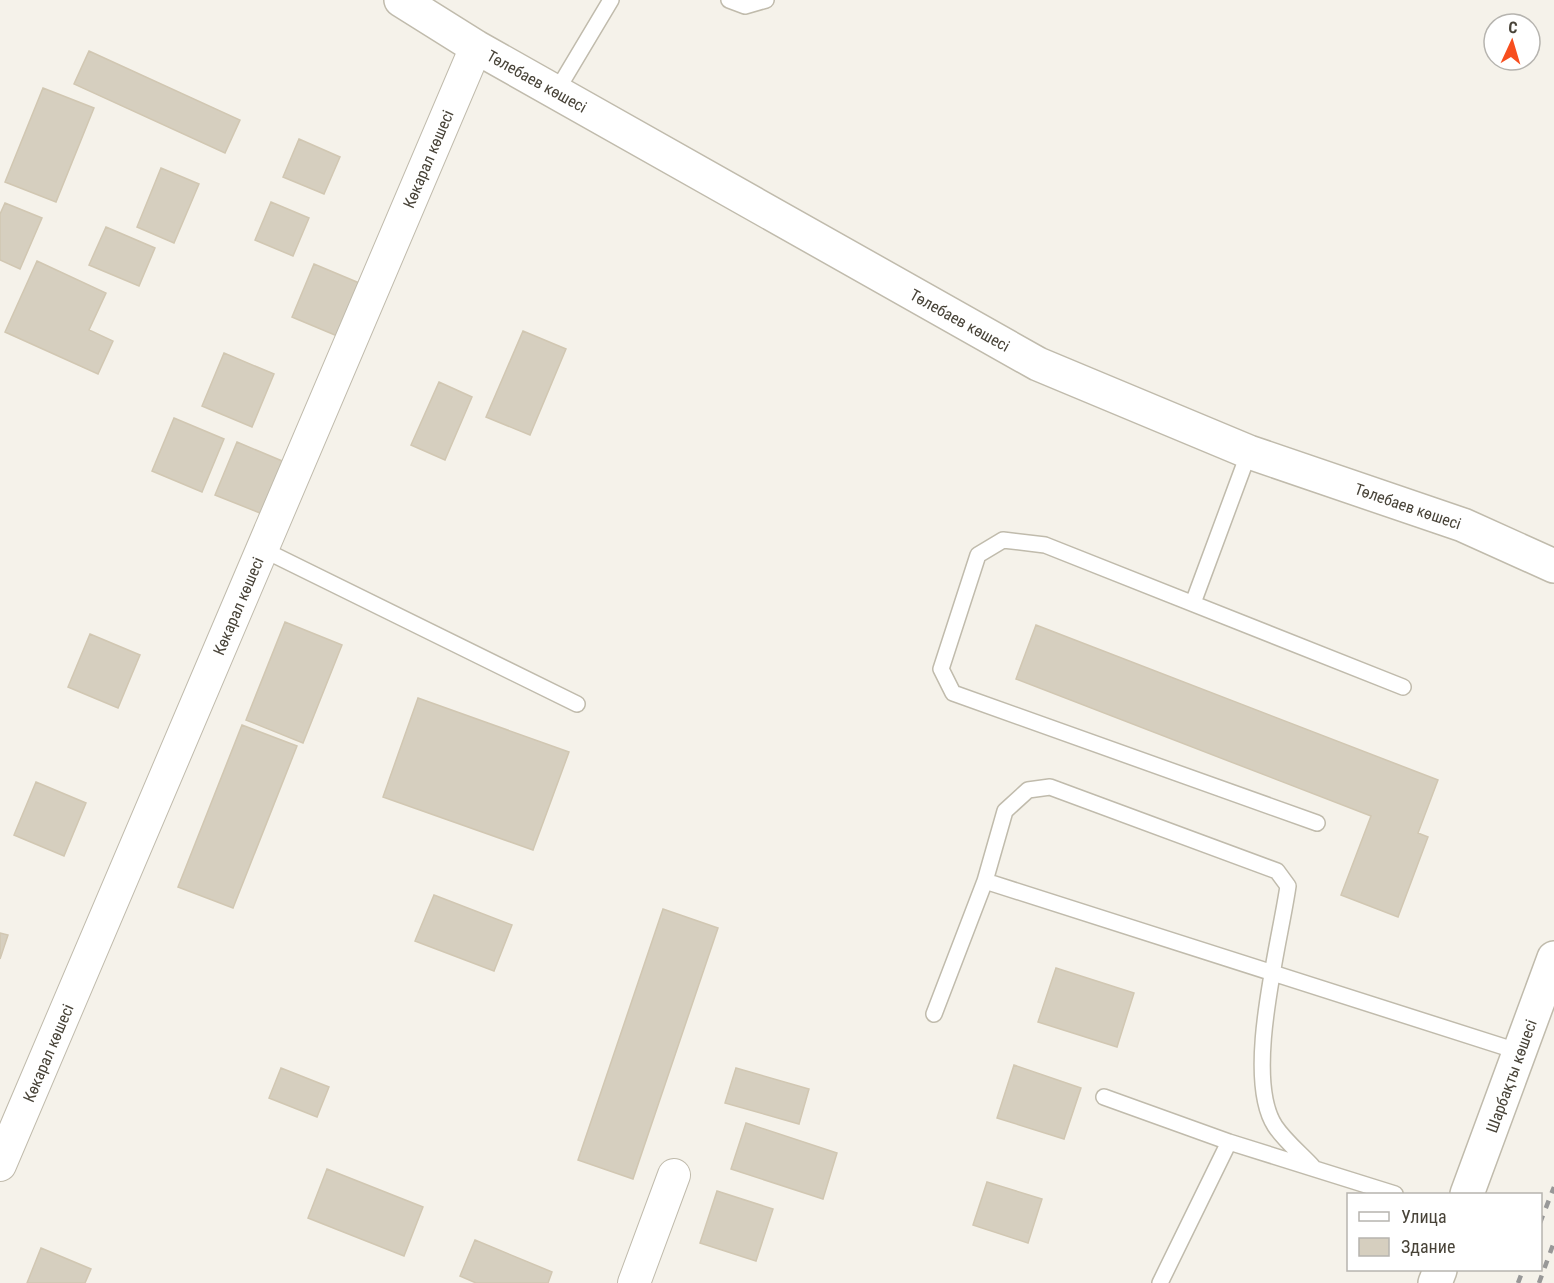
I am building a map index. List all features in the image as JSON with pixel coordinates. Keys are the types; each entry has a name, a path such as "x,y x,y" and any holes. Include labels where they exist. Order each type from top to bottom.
{"street":[{"name":"Төлебаев көшесі","path":"401,0 476,47 1038,364 1249,452 1463,525 1553,566"},
{"name":"Көкарал көшесі","path":"2,1157 476,47"},
{"name":"Шарбақты көшесі","path":"1467,1193 1554,958"},
{"path":"634,1283 674,1175"}],"lane":[{"path":"556,92 611,0"},
{"path":"729,0 745,6 766,0"},
{"path":"1193,603 1249,452"},
{"path":"1317,824 953,693 941,669 978,555 1003,540 1045,545 1403,687"},
{"path":"262,549 577,704"},
{"path":"934,1014 985,881 1005,811 1028,790 1050,787 1277,871 1288,886 1263,1039 1263,1086 1274,1125 1313,1167"},
{"path":"985,881 1520,1052"},
{"path":"1104,1096 1229,1142 1392,1193"},
{"path":"1160,1283 1229,1142"}],"building":[{"path":"89,51 240,120 225,153 74,84"},
{"path":"43,88 94,108 56,202 5,182"},
{"path":"299,139 340,157 324,194 283,177"},
{"path":"161,168 199,184 174,243 137,227"},
{"path":"271,202 309,218 293,256 255,240"},
{"path":"5,203 42,218 20,269 0,260 0,214"},
{"path":"106,227 155,248 139,286 89,265"},
{"path":"37,261 106,293 89,330 113,341 98,374 5,332"},
{"path":"314,264 364,285 342,338 292,317"},
{"path":"523,331 566,349 530,435 486,417"},
{"path":"224,353 274,374 252,427 202,406"},
{"path":"439,382 472,397 445,460 411,445"},
{"path":"174,418 224,439 202,492 152,471"},
{"path":"237,442 287,463 265,515 215,495"},
{"path":"285,622 342,645 303,743 246,720"},
{"path":"1036,625 1438,780 1418,833 1428,837 1398,917 1341,895 1371,816 1016,679"},
{"path":"90,634 140,655 118,708 68,687"},
{"path":"418,698 569,752 533,850 383,797"},
{"path":"242,725 297,746 233,908 178,887"},
{"path":"36,782 86,803 64,856 14,835"},
{"path":"434,895 512,925 494,971 415,941"},
{"path":"663,909 718,928 633,1179 578,1160"},
{"path":"0,933 8,935 0,959"},
{"path":"1056,968 1134,993 1117,1047 1038,1022"},
{"path":"1014,1065 1081,1088 1064,1139 997,1118"},
{"path":"281,1068 329,1087 317,1117 269,1098"},
{"path":"736,1068 809,1089 799,1124 725,1103"},
{"path":"746,1123 837,1153 823,1199 731,1169"},
{"path":"327,1169 423,1207 404,1256 308,1218"},
{"path":"987,1182 1042,1199 1028,1243 973,1225"},
{"path":"717,1191 773,1209 756,1261 700,1243"},
{"path":"475,1240 552,1272 548,1283 476,1283 460,1276"},
{"path":"41,1248 91,1269 85,1283 27,1283"}],"railway":[{"path":"1542,1218 1554,1187"},
{"path":"1539,1283 1554,1242"},
{"path":"1518,1283 1523,1271"}]}
